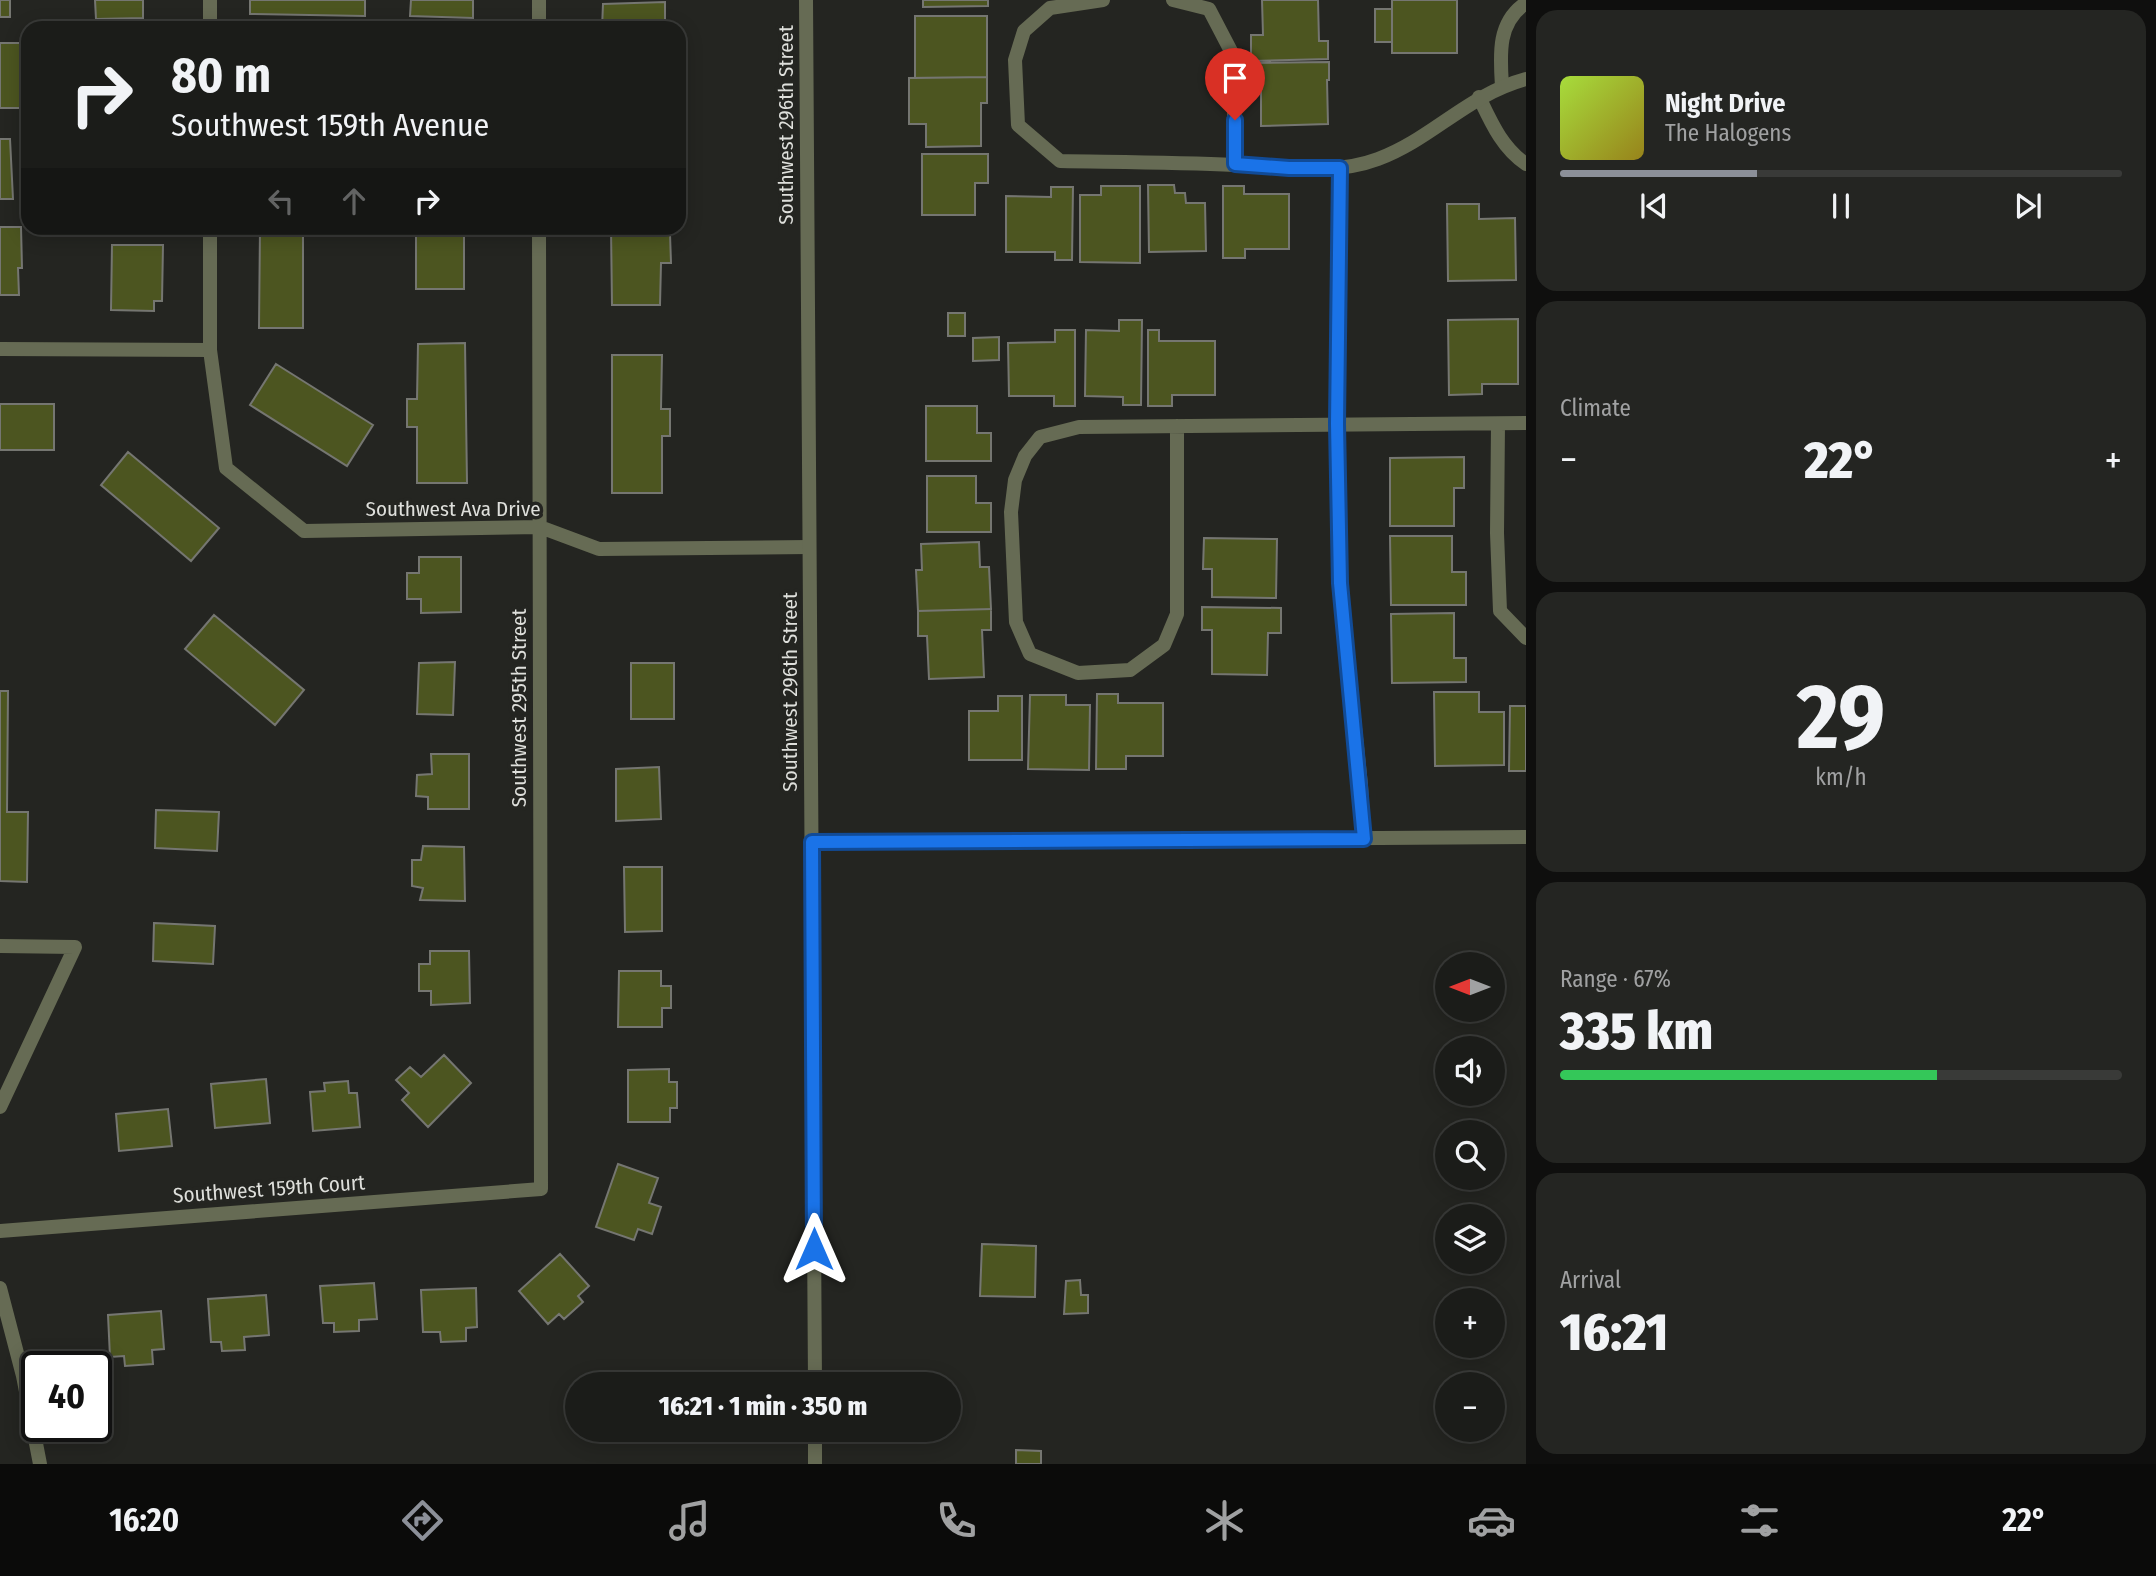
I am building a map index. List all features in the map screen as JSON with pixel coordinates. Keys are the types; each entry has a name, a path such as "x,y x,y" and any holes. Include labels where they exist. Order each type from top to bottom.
{"street":[{"path":"210,0 210,21"},
{"path":"539,0 539,21"},
{"name":"Southwest 296th Street","path":"806,0 815,1372"},
{"path":"1103,0 1050,8 1024,31 1015,60 1018,125 1060,162 1340,168 1377,160 1400,150 1479,97 1526,79"},
{"path":"1173,0 1209,9 1233,55 1235,164"},
{"path":"1502,86 1502,35 1509,18 1526,3"},
{"path":"1479,97 1497,133 1509,149 1526,164"},
{"path":"1340,168 1337,424 1340,583 1364,839"},
{"path":"0,349 210,349 210,235"},
{"name":"Southwest 295th Street","path":"539,235 541,1189"},
{"name":"Southwest Ava Drive","path":"210,349 226,468 304,531 540,527 599,549 810,547"},
{"path":"1177,426 1177,614 1164,645 1130,670 1078,673 1030,654 1016,622 1011,512 1015,481 1024,456 1040,437 1079,427 1337,424 1526,424"},
{"path":"1499,424 1497,533 1500,611 1526,638"},
{"path":"812,842 1526,837"},
{"path":"0,946 75,947 0,1107"},
{"name":"Southwest 159th Court","path":"0,1231 541,1189"},
{"path":"0,1288 23,1376 40,1464"},
{"path":"815,1442 815,1464"}],"building":[{"path":"0,0 10,0 10,17 0,17"},
{"path":"95,0 143,0 143,18 96,19"},
{"path":"250,0 365,0 365,16 250,14"},
{"path":"411,0 473,0 473,18 410,16"},
{"path":"923,0 988,0 988,6 923,7"},
{"path":"1262,0 1318,0 1319,41 1328,41 1328,59 1251,61 1251,35 1263,35"},
{"path":"1392,0 1457,0 1457,53 1392,53"},
{"path":"665,2 665,21 602,21 603,4"},
{"path":"1375,9 1392,9 1392,42 1375,42"},
{"path":"915,16 987,16 987,77 915,78"},
{"path":"0,43 20,43 20,108 0,108"},
{"path":"1329,62 1328,124 1261,126 1261,85 1253,85 1253,63"},
{"path":"987,77 987,103 981,103 981,146 926,147 926,124 909,124 909,78"},
{"path":"0,139 10,139 13,199 0,199"},
{"path":"922,154 988,154 988,183 975,183 975,215 922,215"},
{"path":"1148,185 1174,185 1175,193 1185,193 1186,203 1205,203 1206,251 1149,252"},
{"path":"1101,186 1140,186 1140,263 1080,262 1080,195 1101,195"},
{"path":"1223,186 1244,186 1244,194 1289,194 1289,249 1245,249 1245,258 1223,258"},
{"path":"1051,187 1073,187 1072,260 1055,260 1055,252 1006,252 1006,196 1051,197"},
{"path":"1447,204 1479,204 1479,219 1515,218 1516,280 1448,281"},
{"path":"0,227 21,227 22,268 18,268 19,295 0,295"},
{"path":"260,235 303,235 303,328 259,328"},
{"path":"416,235 464,235 464,289 416,289"},
{"path":"611,235 670,235 671,263 661,263 660,305 612,305"},
{"path":"112,245 163,245 162,301 154,301 154,311 111,310"},
{"path":"948,313 965,313 965,336 948,336"},
{"path":"1518,319 1518,384 1482,384 1482,394 1449,395 1448,320"},
{"path":"1119,320 1142,320 1141,405 1123,405 1123,397 1085,396 1086,330 1119,331"},
{"path":"1055,330 1075,330 1075,406 1054,406 1054,396 1009,396 1008,343 1055,342"},
{"path":"1148,330 1159,330 1159,341 1215,341 1215,395 1172,395 1172,406 1148,406"},
{"path":"999,337 999,360 973,361 973,338"},
{"path":"465,343 467,483 417,483 417,427 407,427 407,399 417,399 418,344"},
{"path":"612,355 662,355 661,409 670,409 670,436 662,436 662,493 612,493"},
{"path":"276,364 373,425 347,466 250,405"},
{"path":"0,404 54,404 54,450 0,450"},
{"path":"926,406 977,406 977,433 991,433 991,461 926,461"},
{"path":"128,452 219,528 191,561 101,485"},
{"path":"1464,457 1464,488 1454,488 1454,526 1390,526 1390,458"},
{"path":"927,476 976,476 976,503 991,503 991,532 927,532"},
{"path":"1390,536 1452,536 1452,572 1466,572 1466,605 1391,605"},
{"path":"1204,538 1277,539 1276,598 1212,597 1212,569 1203,569"},
{"path":"979,542 980,567 989,567 991,609 918,611 916,570 922,570 921,544"},
{"path":"419,557 461,557 461,612 421,613 421,599 407,599 407,573 419,573"},
{"path":"1202,607 1281,608 1281,633 1268,633 1267,675 1212,674 1212,630 1202,630"},
{"path":"991,609 991,630 982,630 984,677 929,679 927,636 918,636 918,611"},
{"path":"1454,613 1454,658 1466,658 1466,682 1392,683 1391,614"},
{"path":"214,615 304,690 275,725 185,649"},
{"path":"455,662 453,715 417,714 419,663"},
{"path":"631,663 674,663 674,719 631,719"},
{"path":"0,691 8,691 7,812 28,812 27,882 0,881"},
{"path":"1434,692 1479,692 1479,712 1504,712 1504,765 1435,766"},
{"path":"1097,694 1118,694 1118,703 1163,703 1163,756 1126,756 1126,769 1096,769"},
{"path":"1030,695 1066,695 1066,705 1090,705 1089,770 1028,769"},
{"path":"998,696 1022,696 1022,760 969,760 969,711 998,711"},
{"path":"1510,706 1526,706 1526,771 1509,771"},
{"path":"431,754 469,754 469,809 428,809 428,797 416,796 417,775 432,774"},
{"path":"659,767 661,819 616,821 616,769"},
{"path":"156,810 219,812 217,851 155,848"},
{"path":"423,846 464,847 465,901 420,900 423,888 412,886 412,860 421,860"},
{"path":"624,867 662,867 662,931 625,932"},
{"path":"154,923 215,926 213,964 153,961"},
{"path":"430,951 469,951 470,1003 431,1005 431,991 419,991 419,964 430,964"},
{"path":"619,971 661,971 661,986 671,986 671,1008 662,1008 662,1027 618,1027"},
{"path":"444,1055 471,1083 428,1127 402,1100 409,1093 396,1080 410,1067 421,1077"},
{"path":"669,1069 669,1082 677,1082 677,1108 670,1108 670,1122 628,1122 628,1070"},
{"path":"266,1079 270,1123 215,1128 211,1084"},
{"path":"348,1081 349,1093 357,1093 360,1127 313,1131 310,1092 325,1091 324,1083"},
{"path":"168,1109 172,1146 119,1151 116,1114"},
{"path":"618,1164 658,1178 649,1203 661,1207 652,1234 638,1229 634,1240 596,1227"},
{"path":"982,1244 1036,1246 1035,1297 980,1296"},
{"path":"560,1254 589,1286 578,1296 583,1302 564,1319 559,1314 548,1324 519,1291"},
{"path":"1080,1280 1081,1295 1088,1295 1088,1313 1064,1314 1066,1281"},
{"path":"374,1283 377,1319 359,1320 359,1331 334,1332 334,1323 323,1323 320,1286"},
{"path":"476,1288 477,1327 466,1328 466,1341 441,1342 440,1332 423,1332 421,1290"},
{"path":"266,1295 269,1335 244,1337 245,1350 222,1351 221,1342 211,1342 208,1299"},
{"path":"161,1311 164,1349 152,1350 153,1364 125,1366 124,1356 112,1357 108,1315"},
{"path":"1016,1450 1041,1451 1041,1464 1016,1464"}],"route":[{"path":"814,1249 812,842 1364,839 1340,583 1337,424 1340,168 1235,164 1235,120"}]}
